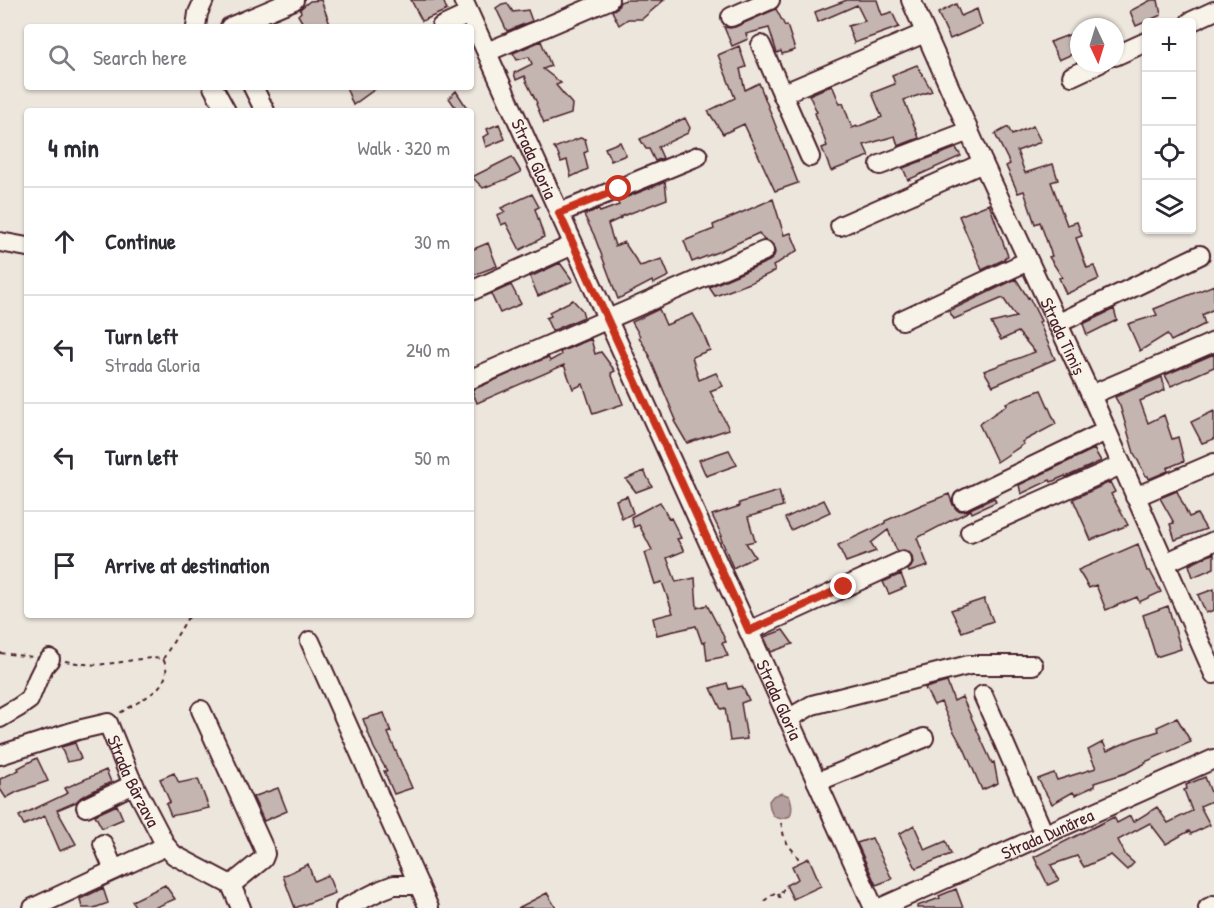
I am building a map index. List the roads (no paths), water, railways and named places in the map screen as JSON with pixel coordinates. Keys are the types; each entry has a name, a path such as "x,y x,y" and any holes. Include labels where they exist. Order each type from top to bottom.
{"street":[{"path":"196,24 198,13 204,0"},
{"path":"237,24 294,0"},
{"path":"487,52 609,0"},
{"path":"731,16 770,0"},
{"name":"Strada Timiș","path":"911,0 983,163 1091,395 1214,674"},
{"path":"445,24 466,7"},
{"name":"Strada Gloria","path":"466,7 474,24"},
{"path":"1196,19 1214,11"},
{"name":"Strada Gloria","path":"474,24 874,908"},
{"path":"782,94 925,33"},
{"path":"1124,52 1142,44"},
{"path":"760,45 810,157"},
{"path":"1072,76 1081,72"},
{"path":"215,90 224,108"},
{"path":"254,90 264,108"},
{"path":"880,165 969,130"},
{"path":"559,213 698,156"},
{"path":"840,226 983,163"},
{"path":"0,242 24,246"},
{"path":"474,290 573,245"},
{"path":"474,378 764,251"},
{"path":"1057,324 1200,255"},
{"path":"902,320 1028,261"},
{"path":"1091,395 1214,342"},
{"path":"963,500 1106,431"},
{"path":"1135,497 1214,463"},
{"path":"970,532 1121,465"},
{"path":"1165,563 1214,541"},
{"path":"749,631 902,561"},
{"path":"310,641 429,908"},
{"path":"0,718 29,700 44,666 50,659"},
{"path":"788,719 812,705 969,665 1033,665"},
{"path":"983,695 1044,834"},
{"path":"201,710 264,849 263,860 231,885 242,908"},
{"name":"Strada Bârzava","path":"0,755 78,730 108,723 134,784 166,846 174,855 231,885"},
{"path":"817,782 924,738"},
{"name":"Strada Dunărea","path":"880,908 1214,759"},
{"path":"86,807 134,784"},
{"path":"103,844 114,870"},
{"path":"33,908 166,846"},
{"path":"345,908 394,885 419,885"},
{"path":"1208,908 1214,905"}]}
